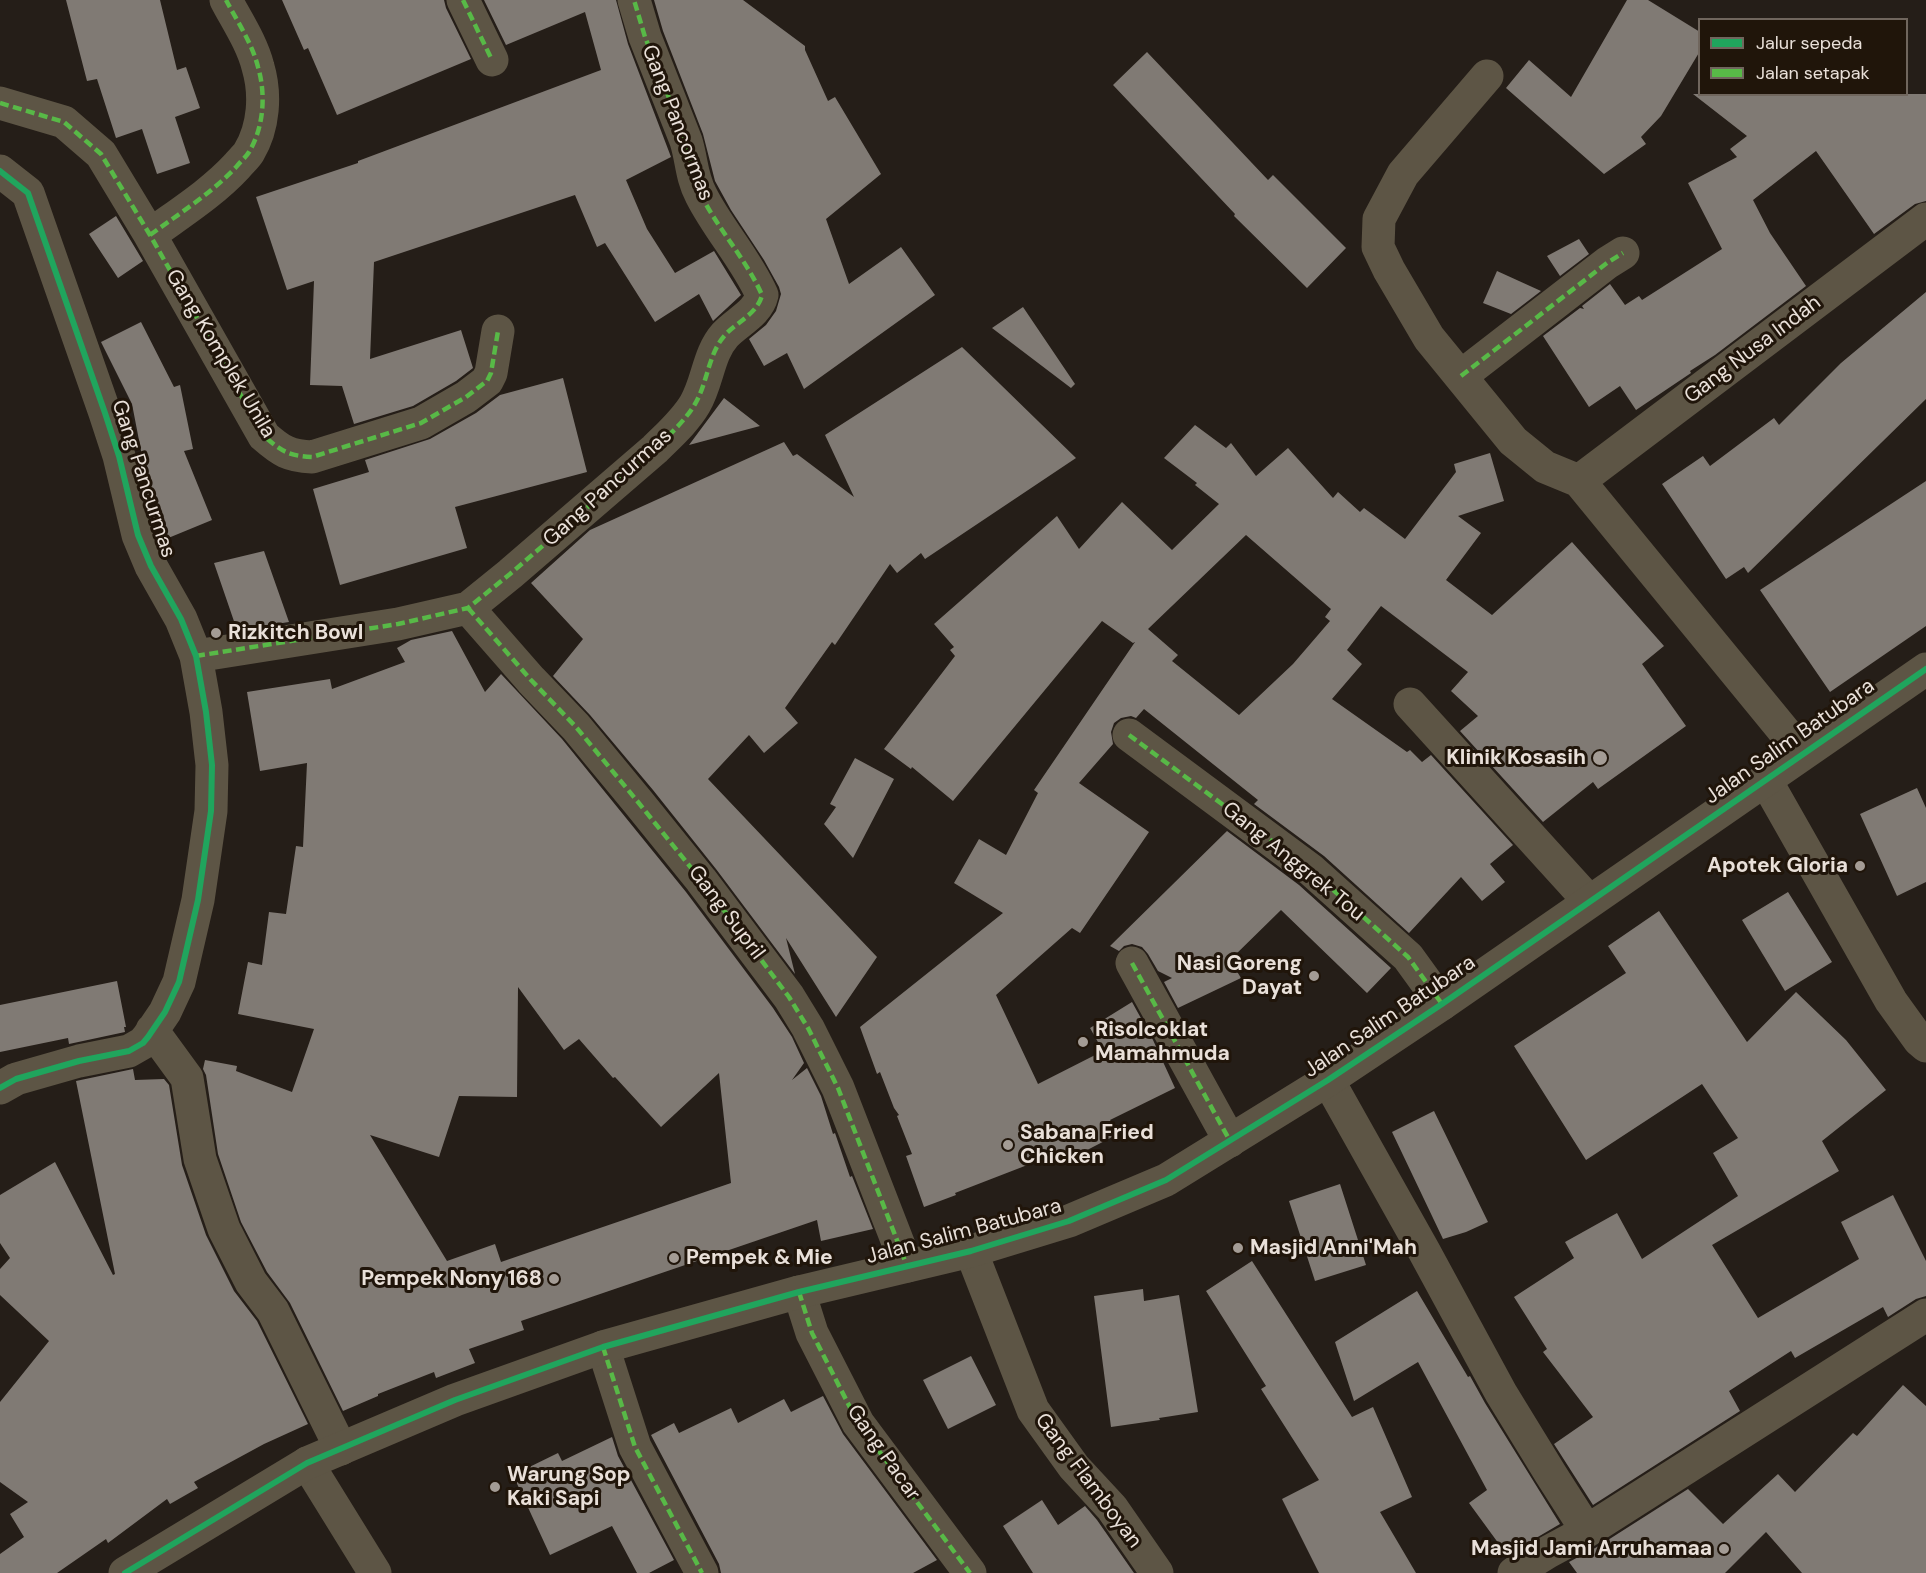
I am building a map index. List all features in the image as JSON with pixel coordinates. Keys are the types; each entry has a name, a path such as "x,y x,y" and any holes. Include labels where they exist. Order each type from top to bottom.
{"street":[{"path":"150,235 205,196 232,171 249,152 258,129 263,94 258,66 226,0"},
{"path":"463,0 492,60"},
{"name":"Gang Pancormas","path":"634,0 645,37 686,141 690,153 690,166 697,187 758,285 762,295 760,303"},
{"path":"1487,76 1403,174 1379,219 1378,247 1389,270 1430,338 1513,441 1545,467 1579,481 1802,753"},
{"name":"Gang Komplek Unila","path":"0,103 64,122 101,154 150,235 264,436 280,450 295,456 312,457 421,423 466,397 487,381 491,373 498,331"},
{"name":"Gang Pancurmas","path":"0,171 28,193 112,435 138,535 151,566 181,619 196,656 213,765 212,811 198,900 179,982 159,1021 143,1042 129,1051 79,1061 16,1079 0,1088"},
{"name":"Gang Nusa Indah","path":"1579,481 1926,219"},
{"path":"1461,376 1607,262 1623,253"},
{"name":"Gang Pancurmas","path":"196,656 398,624 468,608 646,457 674,430 695,404 716,346 760,303"},
{"name":"Gang Supril","path":"468,608 576,727 701,880 789,996 838,1088 907,1266"},
{"name":"Jalan Salim Batubara","path":"125,1573 307,1463 455,1400 603,1347 799,1292 971,1251 1069,1221 1166,1180 1328,1080 1442,1004 1926,669"},
{"path":"1410,704 1589,902"},
{"name":"Gang Anggrek Tou","path":"1129,735 1311,870 1407,957 1442,1004"},
{"path":"1765,779 1891,1001 1919,1040 1926,1046"},
{"path":"1132,963 1230,1141"},
{"path":"159,1021 188,1078 200,1158 224,1229 251,1282 273,1311 341,1449"},
{"path":"1328,1080 1501,1393 1587,1530"},
{"name":"Gang Flamboyan","path":"971,1251 1033,1410 1074,1467 1112,1508 1157,1573"},
{"name":"Gang Pacar","path":"799,1292 812,1333 858,1423 970,1573"},
{"path":"1514,1573 1555,1562 1587,1530 1926,1316"},
{"path":"603,1347 635,1447 702,1573"},
{"path":"307,1463 375,1573"}],"building":[{"path":"66,0 160,0 177,70 186,67 200,108 175,117 190,163 157,174 142,129 116,138 97,79 87,81"},
{"path":"282,0 444,0 471,59 337,115 308,48 304,50"},
{"path":"484,0 616,0 628,44 671,157 626,180 647,229 675,273 714,251 741,295 713,321 699,294 655,322 605,243 597,247 575,195 374,262 370,359 461,330 473,368 456,381 413,406 354,424 342,386 310,385 314,281 287,290 256,197 358,163 358,161 601,70 585,12 506,45"},
{"path":"654,0 743,0 805,46 828,101 835,97 881,174 826,219 849,284 901,247 935,295 804,389 787,353 764,366 749,339 766,325 776,311 781,294 764,260 715,181 703,134 663,31"},
{"path":"1627,0 1648,0 1698,31 1698,54 1661,116 1641,137 1646,144 1604,174 1506,88 1529,60 1571,97"},
{"path":"1147,52 1268,180 1273,175 1346,248 1307,288 1234,216 1235,214 1113,85"},
{"path":"1693,94 1698,94 1698,96 1908,96 1908,94 1926,94 1926,201 1915,204 1874,234 1816,151 1753,200 1770,233 1806,286 1715,355 1690,371 1691,373 1636,410 1620,386 1589,407 1543,336 1580,308 1584,309 1582,306 1610,284 1625,305 1639,296 1642,300 1722,249 1688,183 1737,157 1730,149 1747,136"},
{"path":"116,216 143,261 118,278 89,234"},
{"path":"1579,239 1589,254 1560,276 1547,256"},
{"path":"1497,271 1541,291 1511,314 1483,303"},
{"path":"1926,292 1926,399 1748,573 1744,567 1726,579 1662,484 1703,456 1710,466 1774,418 1779,425 1841,363"},
{"path":"1023,307 1075,384 1071,388 992,328"},
{"path":"141,322 174,387 180,385 193,449 184,451 212,520 161,541 146,488 148,487 132,404 101,342"},
{"path":"962,347 1076,458 925,559 921,553 897,573 890,564 835,645 832,642 785,708 798,723 764,753 749,735 708,779 877,957 836,1017 786,938 795,974 653,790 590,715 553,676 583,639 531,583 590,530 784,442 793,456 797,454 854,497 825,435"},
{"path":"563,378 587,472 455,507 467,548 340,585 313,489 369,472 365,460 430,439 476,413 500,395"},
{"path":"724,398 760,426 689,445"},
{"path":"1195,425 1226,448 1231,443 1256,476 1288,448 1333,498 1338,492 1360,512 1364,508 1405,539 1456,472 1454,464 1490,453 1504,501 1458,516 1481,533 1446,580 1492,615 1572,542 1664,646 1642,664 1686,726 1598,789 1593,782 1543,822 1460,731 1478,716 1451,691 1468,672 1381,606 1347,650 1362,664 1332,699 1407,752 1410,750 1422,762 1431,755 1513,845 1490,864 1505,882 1482,901 1461,877 1409,933 1324,856 1254,804 1258,800 1144,709 1136,718 1131,716 1121,718 1114,723 1111,732 1113,744 1079,783 1149,832 1080,933 1072,928 996,995 1038,1084 1103,1051 1090,1028 1132,1002 1175,1088 1110,1120 1118,1134 1066,1161 1061,1152 924,1207 906,1156 912,1154 897,1116 899,1115 880,1072 877,1074 860,1027 1003,913 954,883 979,839 1006,855 1038,793 1034,790 1135,642 1133,643 1102,621 953,801 912,767 911,769 884,749 955,656 950,650 954,647 934,624 1057,516 1079,549 1122,502 1172,550 1219,504 1195,485 1197,483 1164,458","holes":["1246,535 1331,609 1325,617 1330,621 1293,664 1239,715 1172,661 1178,655 1148,629"]},
{"path":"1926,481 1926,626 1830,692 1760,590"},
{"path":"264,551 289,622 237,630 214,563"},
{"path":"452,631 485,692 501,674 562,739 686,892 792,1037 804,1063 792,1080 807,1068 821,1096 833,1134 835,1133 850,1177 852,1176 873,1229 821,1241 817,1220 521,1321 524,1330 469,1349 475,1363 436,1378 434,1372 378,1394 343,1411 290,1303 267,1272 241,1222 218,1154 206,1075 203,1069 205,1060 237,1066 236,1071 292,1092 314,1029 238,1014 248,962 262,965 269,912 286,914 296,846 303,847 307,763 260,771 247,692 330,679 332,689 405,662 397,648 411,640","holes":["518,987 564,1050 579,1039 661,1127 719,1073 731,1183 501,1262 495,1244 447,1261 370,1135 439,1157 459,1096 517,1097"]},
{"path":"855,758 894,779 853,858 824,824 836,807 830,804"},
{"path":"1917,788 1926,808 1926,882 1897,896 1860,814"},
{"path":"1227,831 1299,885 1391,968 1367,993 1281,910 1230,960 1241,978 1178,1008 1164,982 1172,978 1158,971 1142,947 1132,944 1124,946 1119,951 1110,946"},
{"path":"1788,892 1832,962 1785,991 1742,920"},
{"path":"1659,911 1747,1042 1796,992 1846,1040 1886,1090 1822,1141 1839,1171 1712,1245 1758,1318 1859,1259 1841,1222 1893,1195 1926,1261 1926,1296 1916,1299 1888,1317 1883,1307 1795,1358 1791,1351 1729,1391 1740,1411 1593,1505 1554,1444 1593,1417 1543,1352 1547,1349 1514,1297 1574,1258 1565,1242 1617,1213 1642,1259 1738,1196 1713,1153 1738,1138 1702,1084 1586,1160 1514,1046 1626,973 1608,946"},
{"path":"117,981 125,1032 69,1044 68,1038 0,1052 0,1005"},
{"path":"133,1069 135,1080 164,1079 169,1085 182,1165 206,1235 234,1291 257,1321 308,1424 264,1444 194,1482 198,1488 170,1504 167,1499 108,1543 106,1539 57,1573 0,1573 0,1554 24,1537 10,1514 28,1502 0,1482 0,1402 49,1341 0,1295 0,1269 10,1258 0,1243 0,1195 55,1162 113,1275 115,1274 76,1081"},
{"path":"1434,1111 1488,1222 1443,1239 1392,1132"},
{"path":"1340,1184 1366,1265 1315,1281 1289,1201"},
{"path":"1252,1261 1352,1417 1373,1407 1412,1497 1380,1512 1416,1573 1319,1573 1282,1499 1319,1480 1261,1389 1266,1386 1206,1291"},
{"path":"1143,1289 1144,1301 1179,1295 1198,1412 1111,1427 1094,1296"},
{"path":"1417,1291 1560,1524 1507,1555 1469,1503 1487,1490 1418,1362 1354,1401 1335,1342"},
{"path":"971,1356 996,1405 948,1429 923,1380"},
{"path":"1903,1385 1926,1406 1926,1573 1802,1573 1766,1532 1725,1573 1577,1573 1569,1562 1597,1547 1688,1489 1723,1524 1778,1474 1795,1492 1853,1433 1857,1436"},
{"path":"823,1396 843,1434 937,1560 913,1573 721,1573 719,1564 651,1435 674,1423 679,1433 731,1408 738,1423 784,1399 791,1412"},
{"path":"612,1437 618,1456 674,1560 649,1573 637,1573 612,1526 550,1555 513,1475 558,1453 562,1461"},
{"path":"1042,1500 1058,1525 1085,1506 1134,1573 1033,1573 1003,1526"}],"marked path":[{"path":"150,235 227,176 248,154 258,132 263,99 261,77 252,49 226,0"},
{"path":"463,0 492,60"},
{"path":"196,656 398,624 468,608 655,449 677,428 691,410 719,343 730,330 752,312 762,295 748,269 715,220 698,188 686,141 645,37 634,0"},
{"path":"0,103 64,122 101,154 150,235 264,436 286,452 312,457 421,423 466,397 487,381 491,373 498,331"},
{"path":"1461,376 1623,253"},
{"path":"468,608 576,727 638,802 701,880 789,997 808,1028 838,1088 907,1266"},
{"path":"1129,735 1311,870 1408,957 1442,1004"},
{"path":"1132,963 1230,1141"},
{"path":"799,1292 812,1333 858,1423 970,1573"},
{"path":"603,1347 635,1447 702,1573"}],"cycle path":[{"path":"0,171 28,193 119,456 138,535 151,566 181,619 196,656 212,765 211,811 198,900 179,982 165,1012 143,1043 129,1051 79,1061 16,1079 0,1088"},
{"path":"125,1573 307,1463 455,1400 603,1347 799,1292 971,1251 1069,1221 1166,1180 1328,1080 1442,1004 1926,669"}],"place":[{"name":"Rizkitch Bowl","path":"216,633"},
{"name":"Klinik Kosasih","path":"1600,758"},
{"name":"Apotek Gloria","path":"1860,866"},
{"name":"Nasi Goreng Dayat","path":"1314,976"},
{"name":"Risolcoklat Mamahmuda","path":"1083,1042"},
{"name":"Sabana Fried Chicken","path":"1008,1145"},
{"name":"Masjid Anni'Mah","path":"1238,1248"},
{"name":"Pempek & Mie","path":"674,1258"},
{"name":"Pempek Nony 168","path":"554,1279"},
{"name":"Warung Sop Kaki Sapi","path":"495,1487"},
{"name":"Masjid Jami Arruhamaa","path":"1724,1549"}]}
